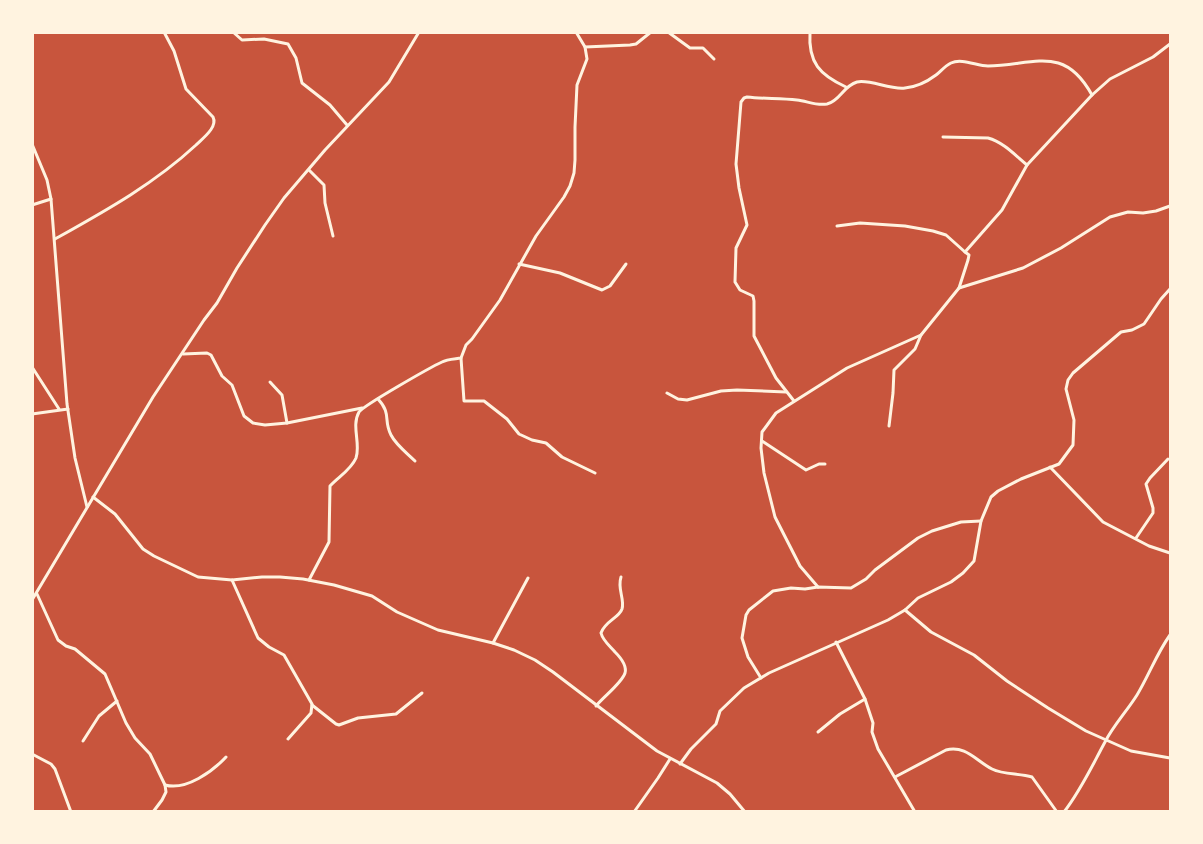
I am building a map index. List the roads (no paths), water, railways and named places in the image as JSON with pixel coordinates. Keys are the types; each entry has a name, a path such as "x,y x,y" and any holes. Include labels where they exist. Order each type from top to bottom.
{"street":[{"path":"54,238 134,194 179,161 207,135 214,124 214,117 186,89 174,51 164,32"},
{"path":"233,32 242,40 264,39 288,44 296,58 302,83 330,106 347,125"},
{"path":"32,600 156,392 217,302 265,225 284,198 347,125 389,82 419,32"},
{"path":"576,32 585,47 587,59 577,85 574,127 576,160 570,186 519,264 500,300 466,345 461,358 464,401 484,401 507,419 520,434 532,440 546,443 562,457 595,473"},
{"path":"585,47 636,44 651,32"},
{"path":"668,32 690,48 703,48 714,59"},
{"path":"810,32 811,52 817,66 824,76 846,88"},
{"path":"965,252 1002,210 1026,166 1092,95 1110,80 1153,57 1170,44"},
{"path":"794,401 786,392 759,348 754,336 753,296 740,290 735,282 736,248 747,227 738,188 736,164 741,102 744,98 748,96 802,100 815,104 824,104 833,102 846,88 860,82 894,88 919,85 936,75 952,62 960,61 988,66 1046,60 1066,65 1078,75 1092,95"},
{"path":"943,137 994,139 1026,166"},
{"path":"32,144 47,180 51,199 68,409 75,458 87,507"},
{"path":"309,170 324,185 325,204 333,236"},
{"path":"32,205 51,199"},
{"path":"959,288 1023,268 1062,248 1110,217 1128,212 1143,213 1156,211 1170,206"},
{"path":"837,226 860,223 905,226 933,231 946,235 968,256 959,288 921,335 915,348 894,370 889,426"},
{"path":"519,264 560,273 602,290 610,286 626,264"},
{"path":"680,764 691,749 716,724 720,711 744,688 836,642 880,624 904,610 918,598 951,582 971,567 974,561 981,521 991,497 1020,479 1059,464 1073,446 1074,420 1066,389 1068,380 1074,372 1121,332 1132,330 1144,324 1170,289"},
{"path":"818,586 800,566 775,517 764,473 762,432 776,414 847,368 921,335"},
{"path":"183,354 207,353 211,355 222,376 232,385 247,420 253,423 265,425 287,423 364,408"},
{"path":"309,580 329,542 330,486 351,467 355,460 357,447 356,427 359,413 378,399 443,361 461,358"},
{"path":"32,367 58,409"},
{"path":"270,382 282,395 287,423"},
{"path":"668,393 687,400 721,391 786,392"},
{"path":"378,399 387,411 388,428 391,436 415,461"},
{"path":"32,414 68,409"},
{"path":"761,440 806,470 819,464 825,464"},
{"path":"1136,538 1152,513 1153,508 1146,484 1168,459"},
{"path":"1050,467 1102,522 1149,546 1170,553"},
{"path":"92,498 115,514 137,544 154,556 198,577 232,580 262,577 309,580 334,585 372,596 397,612 438,630 493,643 535,660 670,759 717,783 730,794 745,812"},
{"path":"761,678 748,657 742,638 746,615 749,610 773,591 778,589 805,589 818,586 851,588 866,579 918,538 953,524 981,521"},
{"path":"596,706 620,682 626,673 620,658 602,638 601,633 605,624 621,612 619,589 621,577"},
{"path":"493,643 528,578"},
{"path":"232,580 258,638 269,647 284,655 312,704 336,724 339,725 358,718 396,714 422,693"},
{"path":"37,593 58,640 66,646 75,649 102,671 126,723 135,738 150,754 165,785 166,792 153,812"},
{"path":"904,610 931,632 974,655 1007,681 1048,708 1105,741 1131,750 1170,758"},
{"path":"1064,812 1074,800 1092,769 1105,741 1137,694 1170,635"},
{"path":"836,642 865,699 873,723 874,740 878,749 915,812"},
{"path":"818,732 840,714 865,699"},
{"path":"83,741 100,716 117,701"},
{"path":"288,739 311,713 312,704"},
{"path":"895,777 946,750 955,748 963,750 992,769 1032,777 1056,812"},
{"path":"32,754 51,764 55,769 70,812"},
{"path":"165,785 182,785 194,780 208,773 226,757"},
{"path":"634,812 670,759"}]}
